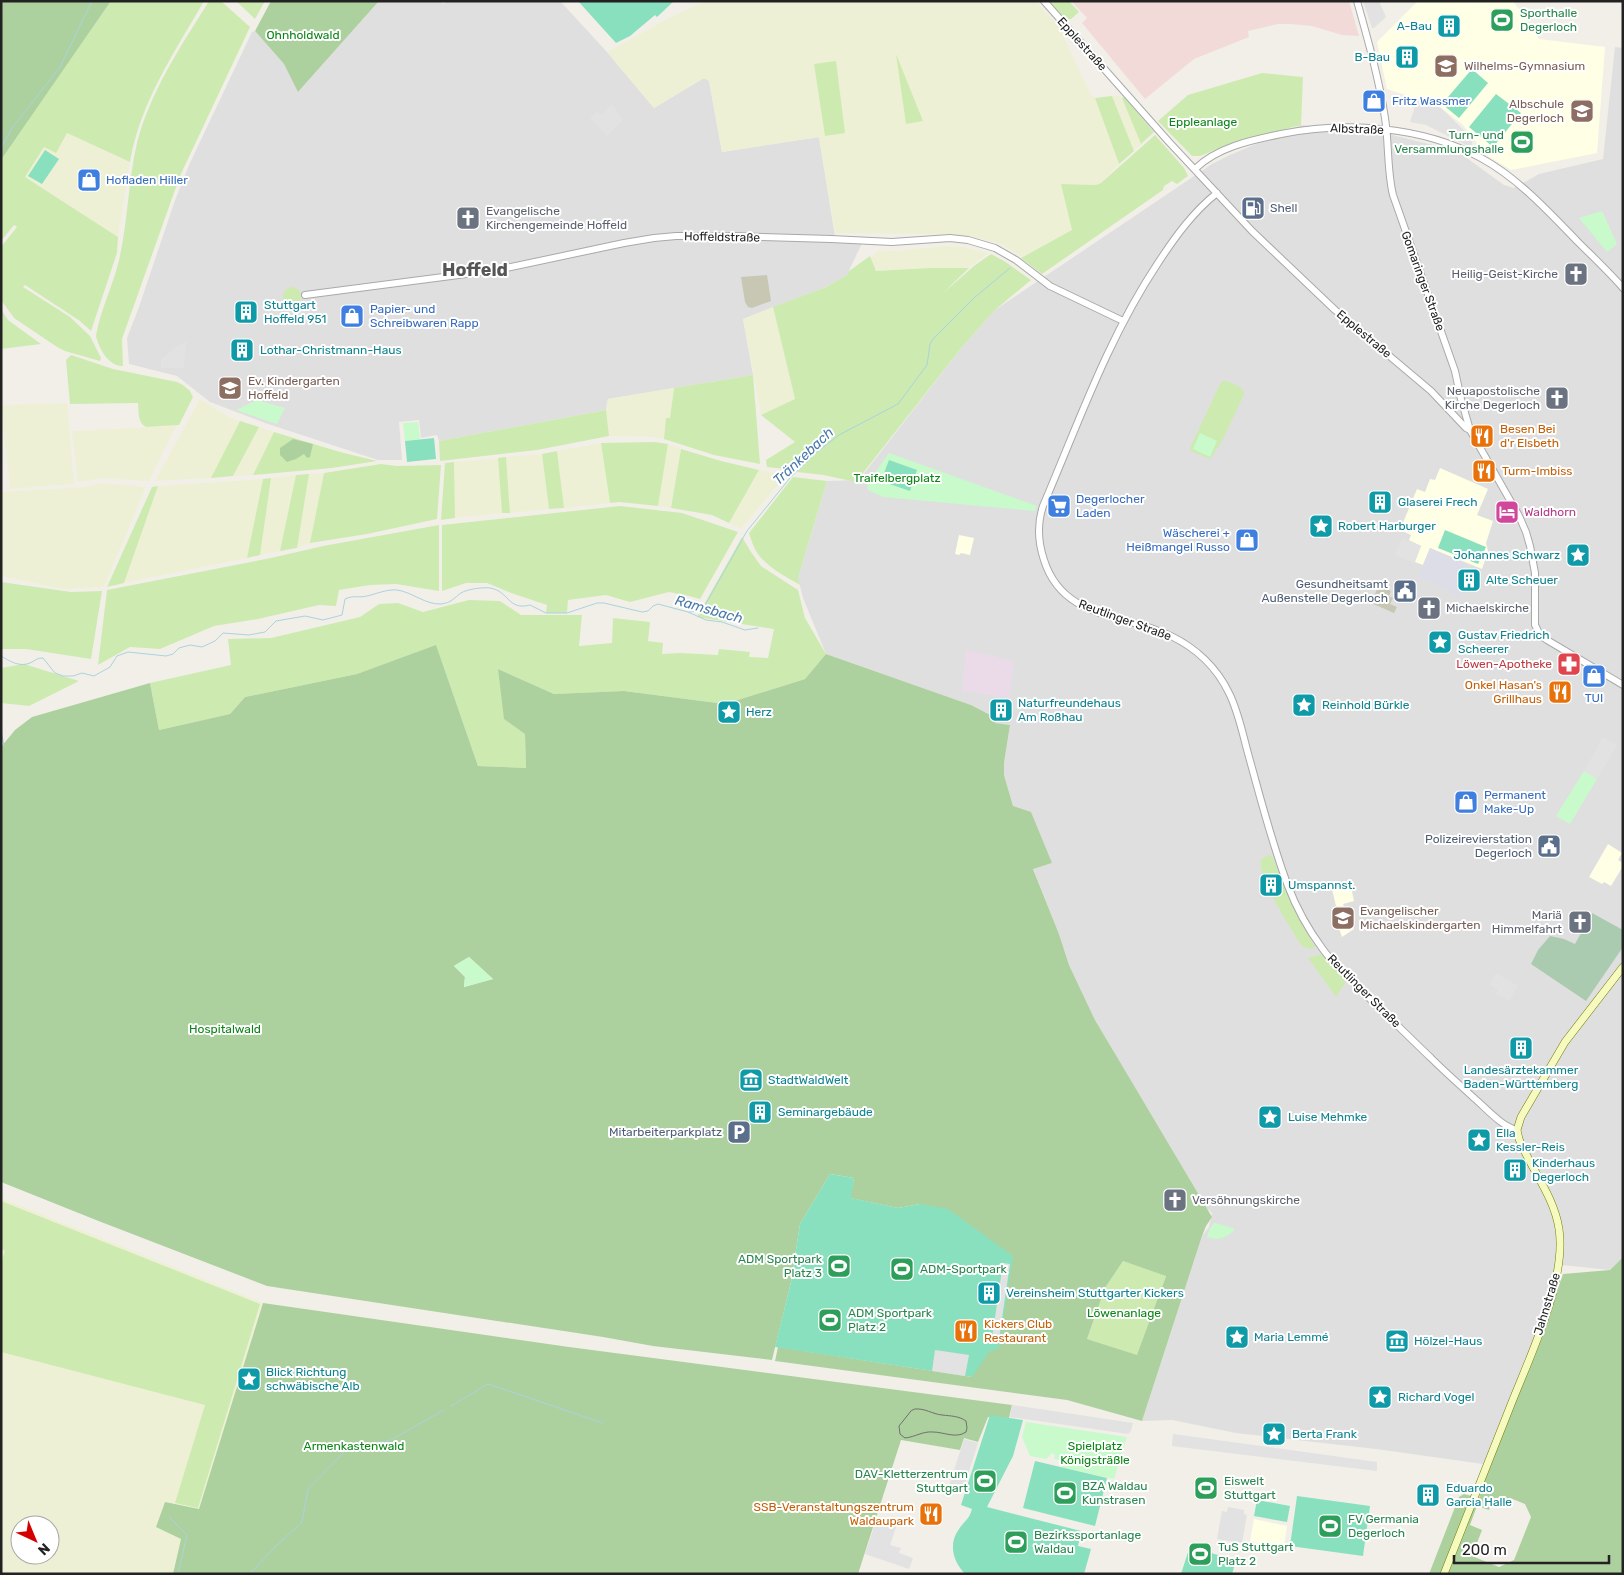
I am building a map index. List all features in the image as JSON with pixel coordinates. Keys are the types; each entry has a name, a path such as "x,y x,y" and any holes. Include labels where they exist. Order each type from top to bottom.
{"main road":[{"path":"1518,1130 1527,1107 1565,1042 1623,967"},
{"name":"Jahnstraße","path":"1444,1574 1545,1317 1556,1280 1560,1242 1556,1216 1546,1192 1522,1147 1518,1130"}],"street":[{"name":"Epplestraße","path":"1044,1 1252,231 1335,310 1409,372 1470,430 1519,516 1529,540 1535,573 1534,616 1536,630 1552,643 1623,685"},
{"name":"Gomaringer Straße","path":"1357,1 1379,85 1386,130 1389,178 1393,196 1456,371 1461,399 1470,430"},
{"name":"Albstraße","path":"1195,169 1212,156 1229,148 1258,139 1305,129 1354,128 1386,130 1433,139 1468,152 1493,166 1534,200 1623,288"},
{"name":"Reutlinger Straße","path":"1217,193 1183,228 1146,280 1123,321 1043,506 1038,525 1047,568 1058,586 1071,600 1096,612 1155,629 1172,636 1197,652 1216,672 1224,683 1236,710 1274,847 1288,886 1312,933 1334,963 1437,1064 1494,1116 1509,1127 1518,1130"},
{"name":"Hoffeldstraße","path":"305,295 490,271 661,237 831,238 892,242 950,238 968,240 995,248 1016,260 1050,286 1123,321"}],"shaded area":[{"path":"379,1 439,1 444,4 446,1 560,1 607,52 654,108 704,78 709,81 722,152 819,137 835,237 863,241 847,275 826,287 743,319 753,375 608,399 606,410 439,441 437,435 421,438 419,420 399,422 402,460 378,460 265,423 210,402 177,376 129,364 127,338 174,203 189,165 252,32 255,31 284,64 299,91"},
{"path":"705,1 1036,1 1060,29 1091,95 1095,98 1119,164 1101,183 1096,185 1062,184 1072,230 1022,257 1001,244 970,236 952,234 835,233 819,137 722,152 709,81 704,78 654,108 607,52 667,19"},
{"path":"1071,1 1349,1 1359,36 1342,35 1312,26 1290,24 1278,24 1248,31 1249,37 1194,59 1145,99 1082,23 1087,18"},
{"path":"1363,1 1379,1 1386,17 1374,28 1372,28"},
{"path":"1418,1 1513,1 1539,39 1605,47 1597,153 1511,170 1486,155 1463,125 1439,106 1387,89 1377,42"},
{"path":"1615,47 1623,48 1623,1257 1610,1270 1562,1265 1543,1324 1483,1464 1376,1449 1236,1433 1172,1420 1142,1421 1202,1236 1209,1227 1212,1213 1203,1205 1095,1020 1069,965 1033,868 1052,863 1013,806 1004,775 1010,725 994,723 971,705 826,654 803,598 798,578 827,481 859,480 962,347 995,310 1212,164 1301,125 1384,133 1457,151 1504,185 1514,188 1539,174 1603,159"},
{"path":"1121,95 1141,144 1134,151 1112,96"},
{"path":"1417,100 1439,106 1472,138 1472,148 1426,125 1410,122"},
{"path":"612,104 623,120 607,136 590,118 597,111 601,115"},
{"path":"67,133 130,162 118,237 25,177 44,147"},
{"path":"948,246 964,247 988,253 969,268 875,271 871,258 877,251 881,250 892,251"},
{"path":"767,275 771,301 752,308 748,307 745,302 741,277"},
{"path":"773,307 795,399 761,415 743,319"},
{"path":"186,342 184,368 161,368 161,359"},
{"path":"674,388 670,418 666,418 664,439 609,436 606,410 608,399"},
{"path":"200,399 229,417 240,421 211,478 155,481"},
{"path":"67,403 74,484 10,489 1,405"},
{"path":"176,426 149,481 104,478 78,482 72,431"},
{"path":"259,427 274,432 253,475 233,476"},
{"path":"601,443 610,503 564,508 557,451"},
{"path":"668,444 681,449 671,508 658,506"},
{"path":"542,454 549,509 510,513 506,457"},
{"path":"498,458 502,513 455,518 454,462"},
{"path":"1440,468 1488,489 1477,515 1493,521 1486,543 1488,551 1482,569 1430,548 1423,565 1415,562 1421,546 1409,540 1411,535 1400,530 1417,489 1425,492 1430,479 1435,480"},
{"path":"759,470 786,475 741,529 729,523"},
{"path":"324,473 310,543 297,548 309,474"},
{"path":"296,475 280,551 260,555 271,478"},
{"path":"263,479 247,558 124,583 158,486"},
{"path":"100,483 146,487 104,587 63,589 1,576 1,492 85,487"},
{"path":"959,535 974,538 970,555 955,554"},
{"path":"1402,538 1421,546 1414,563 1395,555"},
{"path":"1430,548 1467,565 1458,578 1466,584 1458,597 1438,584 1418,577"},
{"path":"1379,585 1391,591 1389,596 1393,598 1390,604 1397,607 1394,613 1371,603"},
{"path":"966,650 1014,661 1009,698 962,691"},
{"path":"1603,737 1617,745 1597,779 1584,771"},
{"path":"1608,844 1622,853 1618,860 1623,863 1611,886 1604,882 1602,884 1589,877"},
{"name":"Evangelischer Michaelskindergarten","path":"1350,882 1354,901 1343,904 1354,929 1342,937 1332,908 1336,906 1331,885"},
{"path":"1592,913 1623,930 1623,947 1586,1001 1531,964 1538,950 1550,936 1575,944"},
{"path":"1496,973 1518,986 1509,1001 1496,994 1498,990 1490,985"},
{"path":"1,1198 263,1303 199,1509 165,1502 156,1526 181,1539 173,1574 1,1573"},
{"path":"1003,1263 1010,1264 999,1339 992,1338"},
{"path":"935,1350 969,1355 965,1376 932,1371"},
{"path":"1012,1405 1133,1423 1128,1434 1010,1417"},
{"path":"1173,1434 1377,1462 1377,1471 1172,1446"},
{"path":"964,1439 978,1443 963,1490 949,1486"},
{"path":"1228,1507 1244,1510 1244,1514 1247,1515 1242,1543 1217,1539 1222,1511 1227,1512"},
{"path":"877,1518 897,1524 890,1545 901,1548 899,1553 913,1558 909,1569 865,1554"},
{"path":"1254,1519 1287,1526 1284,1546 1250,1542"}],"green space":[{"path":"1,1 111,1 1,160"},
{"path":"111,1 204,1 170,59 150,99 135,140 130,162 67,133 56,153 44,147 25,177 118,237 117,253 91,331 80,321 25,285 23,287 70,317 90,336 101,358 100,361 57,347 14,318 1,300 1,247 17,227 14,225 1,241 1,160"},
{"path":"209,1 221,1 250,27 180,176 122,339 123,366 118,366 105,356 96,336 100,317 119,260 137,143 150,106 167,70"},
{"path":"236,1 265,1 255,19"},
{"name":"Ohnholdwald","path":"271,1 379,1 298,92 284,64 255,31"},
{"path":"578,1 674,1 657,17 655,15 630,36 616,43"},
{"path":"1048,1 1069,1 1079,12 1071,19 1066,20"},
{"path":"896,54 923,121 906,124"},
{"path":"836,61 845,133 825,136 814,64"},
{"path":"1472,69 1488,83 1459,118 1442,104"},
{"name":"Eppleanlage","path":"1262,73 1303,77 1301,125 1232,143 1200,156 1192,156 1158,121 1188,95"},
{"path":"1496,94 1521,113 1493,147 1469,127"},
{"path":"1112,96 1134,151 1119,164 1095,98"},
{"path":"1124,97 1154,132 1141,144 1122,98"},
{"path":"1155,135 1184,168 1188,176 1177,184 1172,181 1164,186 1163,190 1042,274 1021,258 1072,230 1061,184 1096,185 1101,183"},
{"path":"45,150 59,159 42,184 28,176"},
{"path":"1602,211 1617,244 1607,252 1579,218"},
{"path":"991,254 1031,280 995,310 962,347 856,482 797,472 812,456 795,470 767,467 766,460 795,442 761,415 795,399 773,307 826,287 847,275 849,271 870,256 876,271 969,268 942,294"},
{"path":"288,287 296,287 301,292 299,303 288,305 283,300 283,292"},
{"path":"1,309 8,320 41,344 1,349"},
{"path":"71,355 113,369 177,382 190,391 193,397 179,425 146,427 140,420 138,403 70,404 66,360"},
{"path":"753,375 760,464 714,455 664,439 666,418 670,418 674,388"},
{"path":"1223,381 1240,387 1244,391 1244,395 1221,443 1210,459 1191,451 1190,448"},
{"path":"257,400 285,408 277,424 236,410"},
{"path":"606,410 609,436 537,450 440,461 439,441"},
{"path":"240,421 259,427 233,476 211,478"},
{"path":"418,422 420,439 405,441 403,423"},
{"path":"274,432 377,461 332,468 253,475"},
{"path":"1200,433 1217,441 1210,457 1193,449"},
{"path":"434,438 436,459 407,462 405,441"},
{"path":"293,439 313,444 310,457 307,458 304,454 287,462 280,455 280,448"},
{"path":"655,442 668,444 658,506 619,502 610,503 601,443"},
{"path":"681,449 759,470 729,523 712,515 671,508"},
{"path":"557,451 564,508 549,509 542,454"},
{"name":"Traifelbergplatz","path":"889,453 1037,506 1035,511 883,497 868,490 867,484"},
{"path":"506,457 510,513 502,513 498,458"},
{"path":"889,460 917,470 910,491 881,481"},
{"path":"454,462 455,518 441,520 445,463"},
{"path":"381,464 397,466 441,465 437,519 367,534 310,543 324,473"},
{"path":"309,474 297,548 280,551 296,475"},
{"path":"793,477 827,481 798,578 800,585 776,571 760,557 749,533"},
{"path":"271,478 260,555 247,558 263,479"},
{"path":"158,486 124,583 107,587 152,487"},
{"path":"620,506 682,513 738,532 700,599 669,592 630,602 606,595 568,600 567,613 546,613 547,605 487,583 466,583 442,591 442,525"},
{"path":"439,525 439,591 396,584 370,585 339,590 336,606 319,605 258,619 214,626 160,649 130,647 98,665 107,590 323,546"},
{"path":"1445,530 1486,547 1478,564 1438,548"},
{"path":"742,537 761,566 798,590 805,618 826,654 805,679 725,704 624,691 554,694 498,669 525,734 526,768 478,766 436,646 357,674 245,697 230,714 159,730 150,683 231,665 228,639 271,638 360,617 379,604 398,603 423,612 469,600 500,601 521,615 582,615 579,646 612,643 613,618 650,622 648,641 663,643 662,654 718,655 719,649 750,652 749,657 768,658 774,629 697,617"},
{"path":"1,582 71,592 102,591 91,659 26,649 1,649"},
{"name":"Hospitalwald","path":"436,645 478,766 526,768 525,734 504,719 498,669 554,694 624,691 725,704 805,679 826,654 971,705 990,715 995,723 1010,725 1004,775 1013,806 1031,812 1052,863 1033,869 1059,934 1069,965 1095,1020 1212,1217 1202,1236 1142,1421 1067,1400 775,1361 778,1347 972,1377 920,1204 898,1208 850,1198 854,1178 830,1174 800,1224 791,1282 772,1360 653,1346 267,1286 1,1182 1,747 15,730 32,717 150,683 159,730 230,714 245,697 357,674","holes":["469,957 493,979 464,987 465,977 454,966","1123,1261 1166,1276 1137,1355 1087,1339 1105,1288"]},
{"path":"24,664 79,681 29,706 1,703 1,668"},
{"path":"1584,771 1597,779 1570,824 1556,816"},
{"path":"1269,855 1273,857 1291,903 1315,946 1313,949 1305,948 1301,945 1269,890 1261,867 1261,859"},
{"path":"1321,954 1347,980 1336,997 1308,958"},
{"path":"469,957 493,979 464,987 465,976 454,966"},
{"name":"ADM-Sportpark","path":"830,1174 854,1178 851,1198 898,1208 920,1204 948,1209 1013,1256 999,1348 989,1352 972,1377 775,1347 791,1282 800,1224"},
{"path":"1,1201 260,1304 198,1508 175,1503 205,1405 1,1352 1,1262 5,1251 1,1249"},
{"path":"1214,1223 1235,1229 1223,1238 1207,1237"},
{"path":"1623,1257 1623,1574 1429,1574 1459,1497 1464,1494 1479,1498 1508,1414 1563,1274 1610,1270","holes":["1510,1498 1525,1504 1531,1517 1514,1560 1499,1567 1472,1556 1482,1530 1470,1525 1477,1506 1489,1510 1490,1507"]},
{"name":"Löwenanlage","path":"1123,1261 1166,1275 1138,1356 1087,1339 1105,1288"},
{"name":"Armenkastenwald","path":"263,1303 569,1347 1012,1405 1009,1418 988,1417 978,1442 964,1438 960,1450 901,1440 858,1574 173,1574 181,1539 156,1527 165,1502 199,1509"},
{"name":"Bezirkssportanlage Waldau","path":"990,1415 1023,1420 1013,1456 987,1507 1081,1531 1078,1546 1091,1549 1084,1574 965,1574 957,1564 953,1552 954,1541 972,1509 961,1505"},
{"name":"Spielplatz Königsträßle","path":"1026,1422 1127,1437 1114,1479 1061,1467 1060,1460 1054,1459 1055,1455 1052,1453 1046,1459 1030,1456 1022,1437"},
{"name":"BZA Waldau Kunstrasen","path":"1035,1461 1107,1478 1095,1526 1023,1508"},
{"name":"FV Germania Degerloch","path":"1297,1496 1370,1506 1363,1556 1290,1546"},
{"path":"1257,1500 1290,1506 1287,1522 1254,1516"},
{"name":"TuS Stuttgart Platz 2","path":"1190,1546 1236,1561 1232,1574 1181,1574"}],"waterway":[{"path":"1,148 12,128 60,67 92,1"},
{"name":"Tränkebach","path":"689,612 698,611 704,607 747,531 790,478 817,452 839,435 898,404 927,365 930,344 933,339 974,298 1010,268"},
{"name":"Ramsbach","path":"1,656 20,664 28,664 43,658 55,673 63,676 73,676 82,673 94,676 110,667 117,656 128,652 166,656 173,654 179,648 190,645 202,647 215,641 223,633 249,635 265,632 276,621 305,616 323,620 342,615 345,599 393,590 403,591 430,603 441,604 450,601 467,590 490,588 501,593 517,605 530,605 546,613 567,613 597,603 642,612 648,611 658,604 688,612 706,620 722,622 745,630 758,628"},
{"path":"1,730 4,746"},
{"path":"451,1406 488,1384 603,1423"},
{"path":"250,1574 302,1522 308,1489 347,1449 391,1440 444,1410"},
{"path":"169,1517 187,1535 178,1574"}],"tram line":[{"path":"915,1409 961,1418 966,1421 966,1432 958,1435 929,1432 905,1438 900,1434 899,1426 911,1411 915,1409"}],"place":[{"name":"Sporthalle Degerloch","path":"1502,20"},
{"name":"A-Bau","path":"1449,26"},
{"name":"B-Bau","path":"1407,57"},
{"name":"Wilhelms-Gymnasium","path":"1446,66"},
{"name":"Fritz Wassmer","path":"1374,101"},
{"name":"Albschule Degerloch","path":"1582,111"},
{"name":"Turn- und Versammlungshalle","path":"1522,142"},
{"name":"Hofladen Hiller","path":"89,180"},
{"name":"Shell","path":"1253,208"},
{"name":"Evangelische Kirchengemeinde Hoffeld","path":"468,218"},
{"name":"Heilig-Geist-Kirche","path":"1576,274"},
{"name":"Stuttgart Hoffeld 951","path":"246,312"},
{"name":"Papier- und Schreibwaren Rapp","path":"352,316"},
{"name":"Lothar-Christmann-Haus","path":"242,350"},
{"name":"Ev. Kindergarten Hoffeld","path":"230,388"},
{"name":"Neuapostolische Kirche Degerloch","path":"1557,398"},
{"name":"Besen Bei d'r Elsbeth","path":"1482,436"},
{"name":"Turm-Imbiss","path":"1484,471"},
{"name":"Glaserei Frech","path":"1380,502"},
{"name":"Degerlocher Laden","path":"1059,506"},
{"name":"Waldhorn","path":"1507,512"},
{"name":"Robert Harburger","path":"1321,526"},
{"name":"Wäscherei + Heißmangel Russo","path":"1247,540"},
{"name":"Johannes Schwarz","path":"1578,555"},
{"name":"Alte Scheuer","path":"1469,580"},
{"name":"Gesundheitsamt Außenstelle Degerloch","path":"1405,591"},
{"name":"Michaelskirche","path":"1429,608"},
{"name":"Gustav Friedrich Scheerer","path":"1440,642"},
{"name":"Löwen-Apotheke","path":"1569,664"},
{"name":"TUI","path":"1594,676"},
{"name":"Onkel Hasan's Grillhaus","path":"1560,692"},
{"name":"Reinhold Bürkle","path":"1304,705"},
{"name":"Naturfreundehaus Am Roßhau","path":"1001,710"},
{"name":"Herz","path":"729,712"},
{"name":"Permanent Make-Up","path":"1466,802"},
{"name":"Polizeirevierstation Degerloch","path":"1549,846"},
{"name":"Umspannst.","path":"1271,885"},
{"name":"Evangelischer Michaelskindergarten","path":"1343,918"},
{"name":"Mariä Himmelfahrt","path":"1580,922"},
{"name":"Landesärztekammer Baden-Württemberg","path":"1521,1048"},
{"name":"StadtWaldWelt","path":"751,1080"},
{"name":"Seminargebäude","path":"760,1112"},
{"name":"Luise Mehmke","path":"1270,1117"},
{"name":"Mitarbeiterparkplatz","path":"739,1132"},
{"name":"Ella Kessler-Reis","path":"1479,1140"},
{"name":"Kinderhaus Degerloch","path":"1515,1170"},
{"name":"Versöhnungskirche","path":"1175,1200"},
{"name":"ADM Sportpark Platz 3","path":"839,1266"},
{"name":"ADM-Sportpark","path":"902,1269"},
{"name":"Vereinsheim Stuttgarter Kickers","path":"989,1293"},
{"name":"ADM Sportpark Platz 2","path":"830,1320"},
{"name":"Kickers Club Restaurant","path":"966,1331"},
{"name":"Maria Lemmé","path":"1237,1337"},
{"name":"Hölzel-Haus","path":"1397,1341"},
{"name":"Blick Richtung schwäbische Alb","path":"249,1379"},
{"name":"Richard Vogel","path":"1380,1397"},
{"name":"Berta Frank","path":"1274,1434"},
{"name":"DAV-Kletterzentrum Stuttgart","path":"985,1481"},
{"name":"Eiswelt Stuttgart","path":"1206,1488"},
{"name":"BZA Waldau Kunstrasen","path":"1065,1493"},
{"name":"Eduardo Garcia Halle","path":"1428,1495"},
{"name":"SSB-Veranstaltungszentrum Waldaupark","path":"931,1514"},
{"name":"FV Germania Degerloch","path":"1330,1526"},
{"name":"Bezirkssportanlage Waldau","path":"1016,1542"},
{"name":"TuS Stuttgart Platz 2","path":"1200,1554"}],"district":[{"name":"Hoffeld","path":"475,270"}]}
